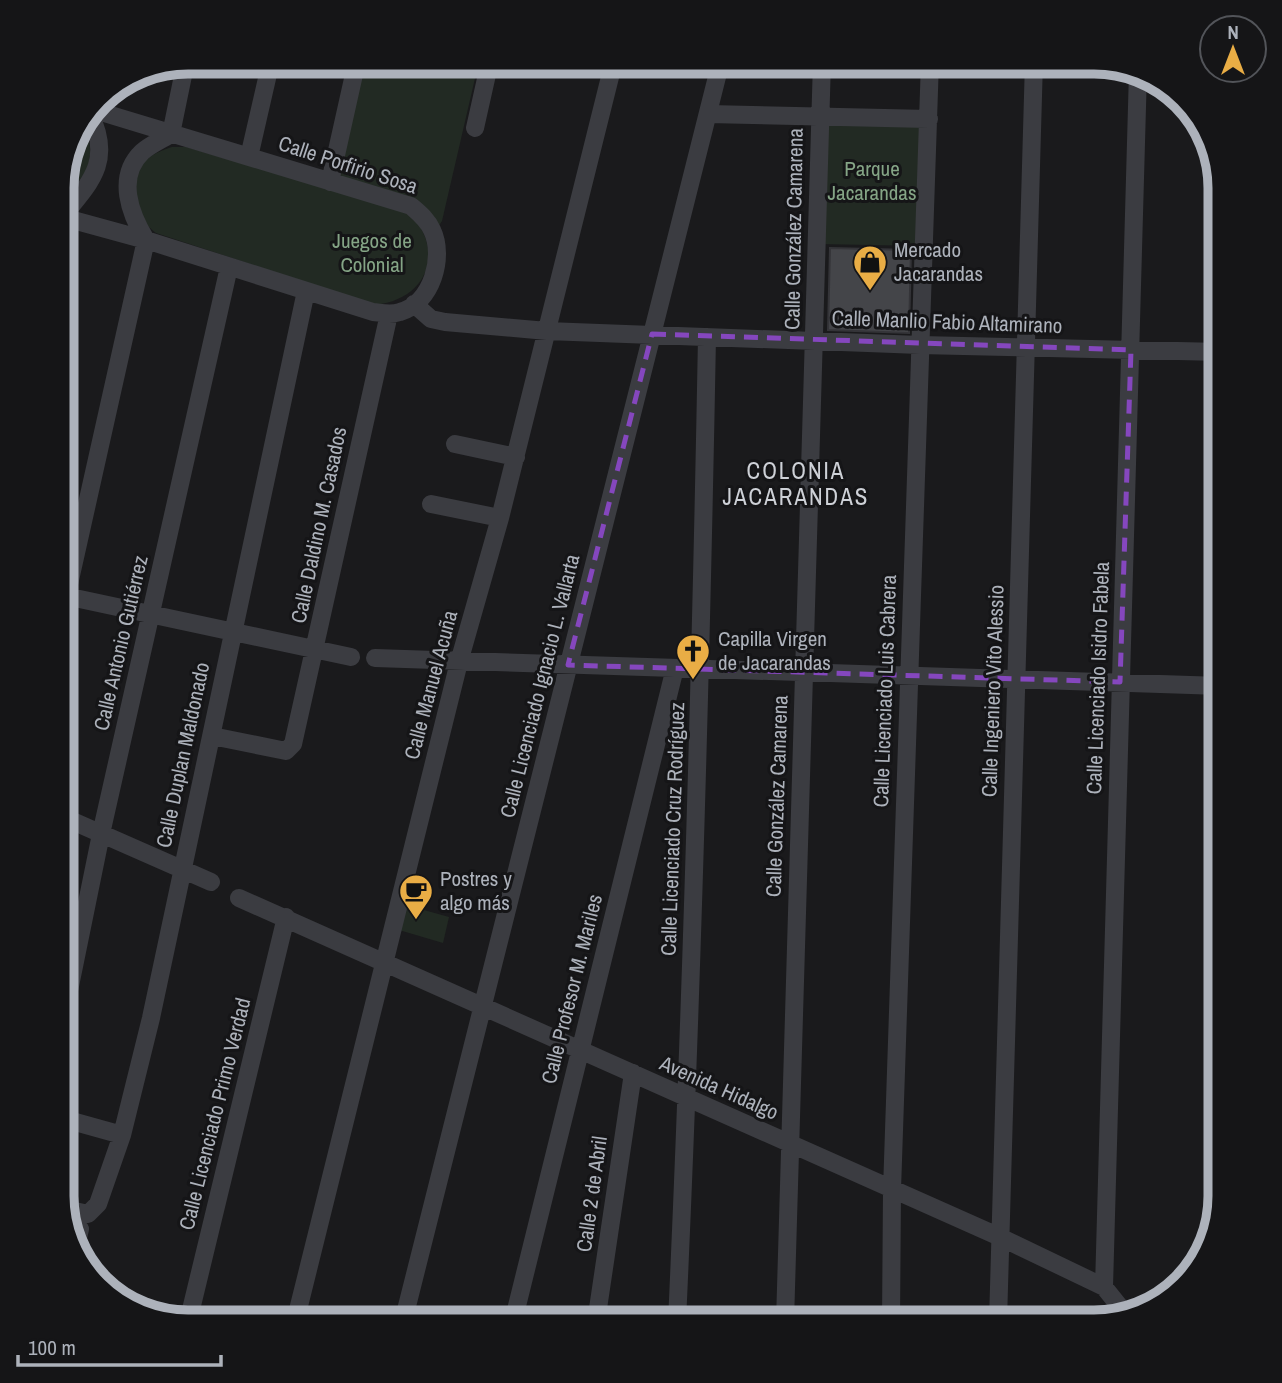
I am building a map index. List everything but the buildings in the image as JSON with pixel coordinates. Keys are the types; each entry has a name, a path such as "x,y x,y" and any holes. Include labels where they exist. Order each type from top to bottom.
{"street":[{"path":"74,553 146,240 134,221 128,199 128,183 141,153 171,134 183,74"},
{"path":"249,157 268,74"},
{"path":"330,182 354,74"},
{"path":"475,128 487,74"},
{"name":"Calle Manuel Acuña","path":"298,1310 459,662 516,457 611,74"},
{"name":"Calle Licenciado Ignacio L. Vallarta","path":"406,1310 718,74"},
{"name":"Calle González Camarena","path":"785,1310 821,74"},
{"name":"Calle Licenciado Luis Cabrera","path":"891,1310 892,1190 908,675 930,74"},
{"name":"Calle Ingeniero Vito Alessio","path":"998,1310 1034,74"},
{"name":"Calle Licenciado Isidro Fabela","path":"1104,1286 1138,82"},
{"name":"Calle Porfirio Sosa","path":"101,114 411,205 432,228 437,256 434,273 426,291 414,304"},
{"path":"708,114 929,119"},
{"path":"74,204 96,173 100,152 94,123"},
{"path":"74,222 146,240 306,291 389,314 403,312 414,304"},
{"name":"Calle Antonio Gutiérrez","path":"74,966 101,834 229,267"},
{"name":"Calle Duplan Maldonado","path":"77,1222 98,1204 122,1135 151,1018 306,291"},
{"name":"Calle Manlio Fabio Altamirano","path":"414,304 431,318 445,322 547,331 920,345 1208,352"},
{"name":"Calle Daldino M. Casados","path":"212,736 286,751 293,744 389,314"},
{"name":"Calle Licenciado Cruz Rodríguez","path":"678,1310 701,669 707,337"},
{"path":"455,444 516,457"},
{"path":"431,504 500,518"},
{"path":"74,598 351,657"},
{"path":"375,657 459,662 1208,685"},
{"name":"Calle Profesor M. Mariles","path":"516,1310 676,668"},
{"path":"74,822 211,882"},
{"name":"Avenida Hidalgo","path":"239,898 1000,1237 1104,1286 1120,1306"},
{"name":"Calle Licenciado Primo Verdad","path":"190,1310 286,917"},
{"name":"Calle 2 de Abril","path":"598,1310 633,1073"},
{"path":"74,1122 122,1135"}],"highlighted area":[{"path":"652,334 1131,350 1120,682 568,665"}],"green space":[{"path":"356,74 476,74 442,221 438,227 333,178"},
{"name":"Parque Jacarandas","path":"820,118 927,119 922,246 818,244"},
{"path":"87,134 89,162 80,180 74,185 77,158"},
{"name":"Juegos de Colonial","path":"172,147 186,147 409,212 427,242 426,271 419,283 408,293 393,301 375,305 156,233 143,218 132,183 141,164 152,155"},
{"path":"406,905 449,917 443,943 399,930"}],"place":[{"name":"Mercado Jacarandas","path":"870,292"},
{"name":"Capilla Virgen de Jacarandas","path":"693,681"},
{"name":"Postres y algo más","path":"416,921"}],"district":[{"name":"COLONIA JACARANDAS","path":"796,484"}]}
